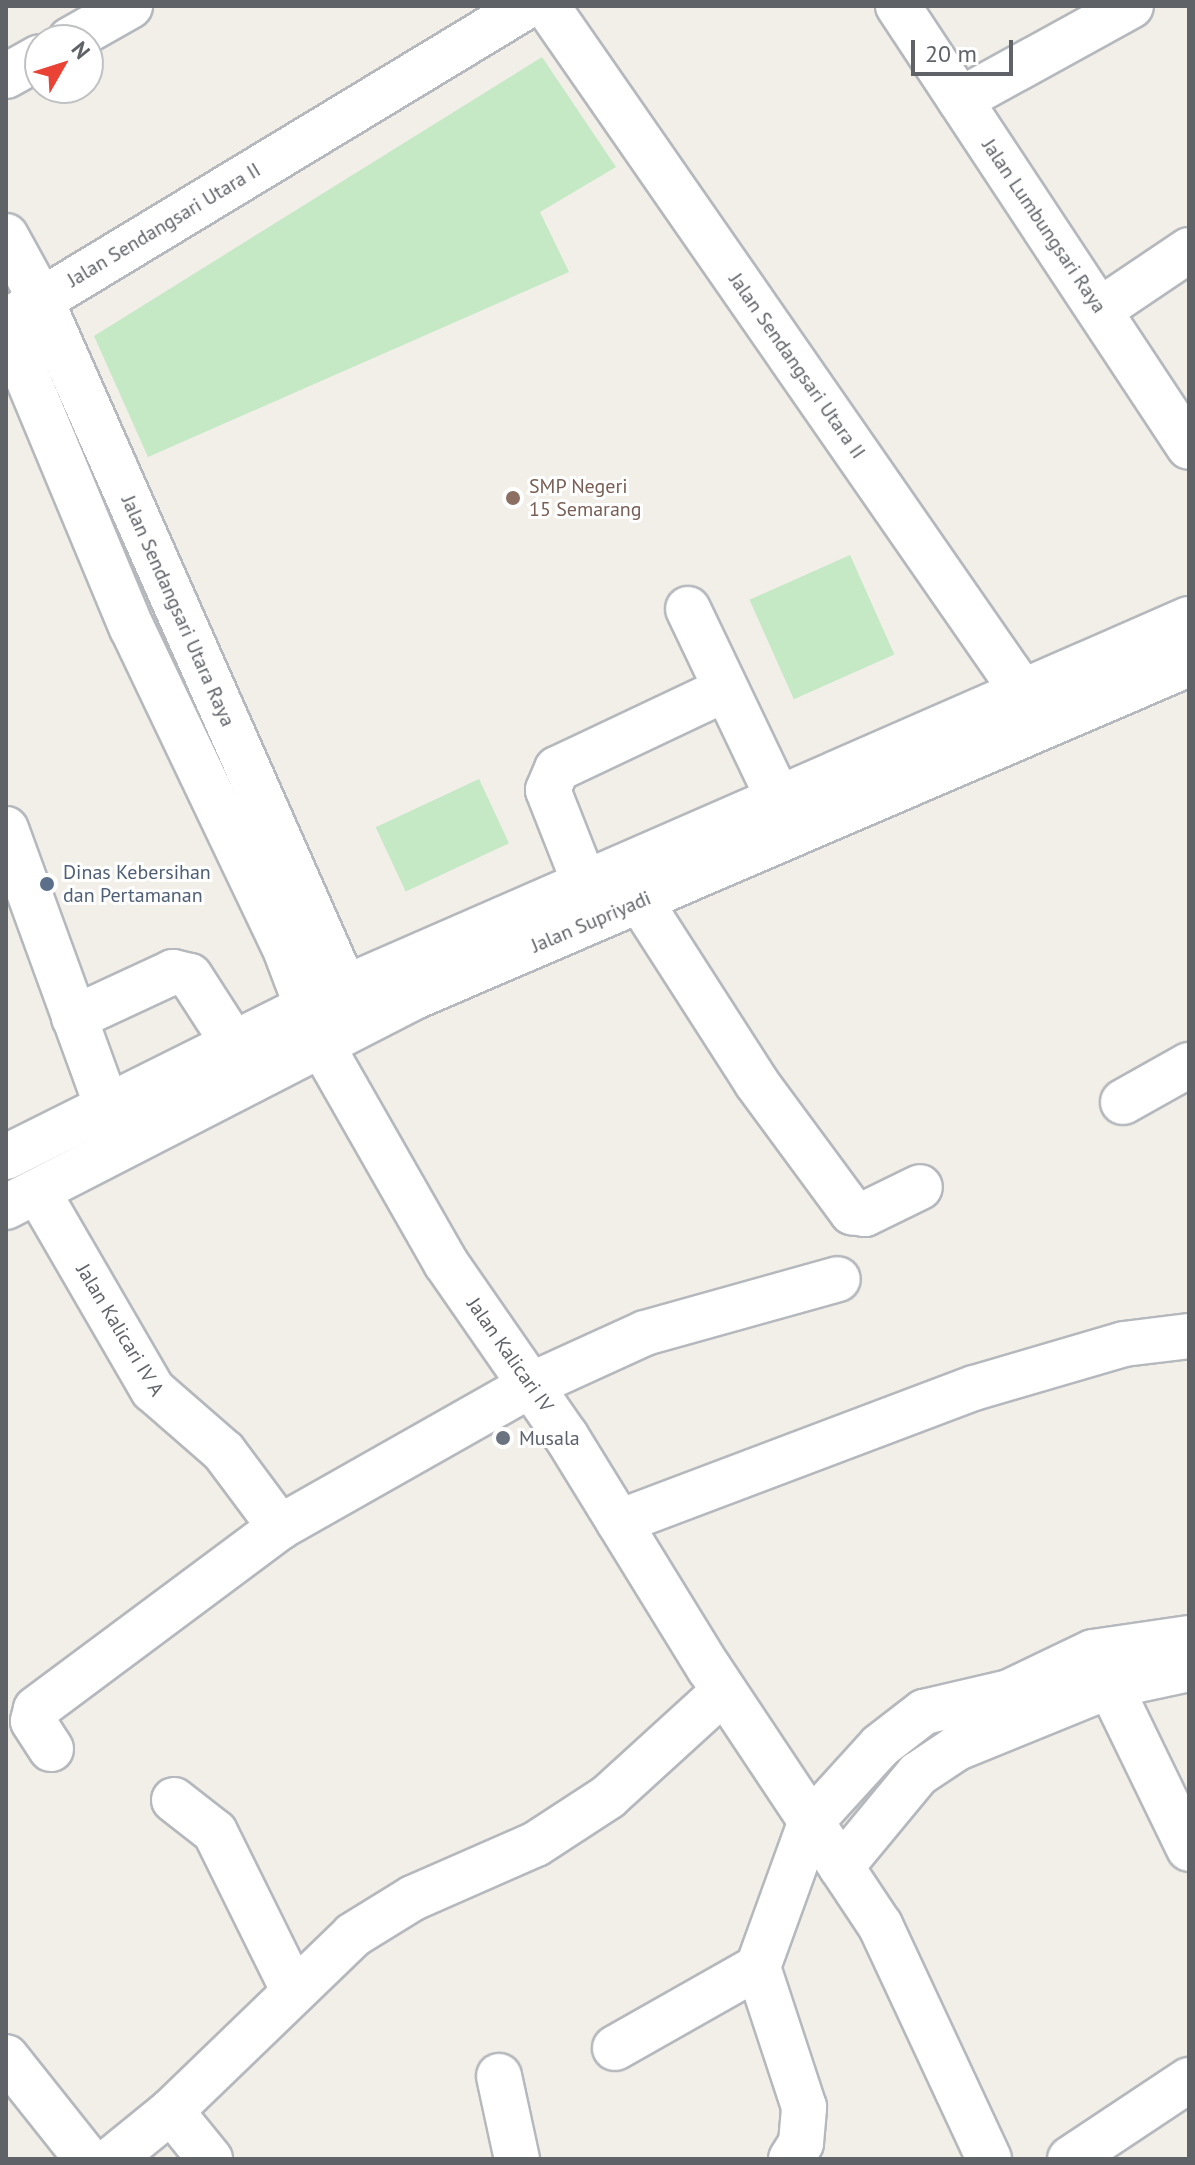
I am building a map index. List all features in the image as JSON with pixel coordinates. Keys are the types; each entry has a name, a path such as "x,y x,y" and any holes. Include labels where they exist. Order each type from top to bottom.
{"street":[{"name":"Jalan Sendangsari Utara II","path":"18,316 527,6"},
{"name":"Jalan Sendangsari Utara II","path":"547,6 1035,711"},
{"name":"Jalan Lumbungsari Raya","path":"898,6 1189,447"},
{"path":"960,100 1131,6"},
{"path":"95,24 118,9"},
{"path":"6,76 24,66"},
{"name":"Jalan Sendangsari Utara Raya","path":"6,236 18,316 132,628 284,946 313,1026"},
{"path":"1100,310 1189,250"},
{"name":"Jalan Sendangsari Utara Raya","path":"18,316 177,606 345,988"},
{"path":"132,628 177,606"},
{"path":"688,609 787,817"},
{"name":"Jalan Supriyadi","path":"1035,711 1189,619"},
{"name":"Jalan Supriyadi","path":"313,1026 345,988 592,901 1035,711 1189,664"},
{"path":"592,901 548,790 557,769 724,690"},
{"name":"Jalan Supriyadi","path":"22,1200 123,1146 245,1060 313,1026 412,998 592,901 640,901 787,817"},
{"path":"6,829 123,1146"},
{"path":"640,901 756,1082 852,1212 865,1214 920,1187"},
{"path":"74,1018 173,972 190,976 245,1060"},
{"name":"Jalan Kalicari IV","path":"313,1026 446,1263 531,1385 724,1691 880,1925 989,2159"},
{"name":"Jalan Supriyadi","path":"6,1157 106,1104 245,1060"},
{"path":"1123,1102 1189,1065"},
{"name":"Jalan Kalicari IV A","path":"22,1200 153,1390 224,1452 280,1527"},
{"path":"51,1749 33,1721 36,1709 280,1527 531,1385 645,1333 838,1279"},
{"path":"619,1522 974,1388 1148,1338 1189,1336"},
{"path":"791,2159 801,2143 804,2107 758,1967 810,1823 880,1746 924,1712 1009,1692 1093,1652 1189,1638"},
{"path":"841,1867 918,1774 968,1743 1110,1686 1189,1669"},
{"path":"1110,1686 1189,1849"},
{"path":"112,2159 171,2111 353,1935 413,1898 536,1844 608,1797 724,1691"},
{"path":"174,1800 215,1832 294,1992"},
{"path":"615,2048 758,1967"},
{"path":"6,2057 87,2159"},
{"path":"499,2076 517,2159"},
{"path":"1070,2159 1189,2080"},
{"path":"171,2111 210,2159"}],"green space":[{"path":"542,57 616,167 540,212 569,272 148,457 94,336"},
{"path":"850,555 894,655 794,699 750,600"},
{"path":"479,779 509,843 406,892 376,827"}],"place":[{"name":"SMP Negeri 15 Semarang","path":"513,498"},
{"name":"Dinas Kebersihan dan Pertamanan","path":"47,884"},
{"name":"Musala","path":"503,1438"}]}
